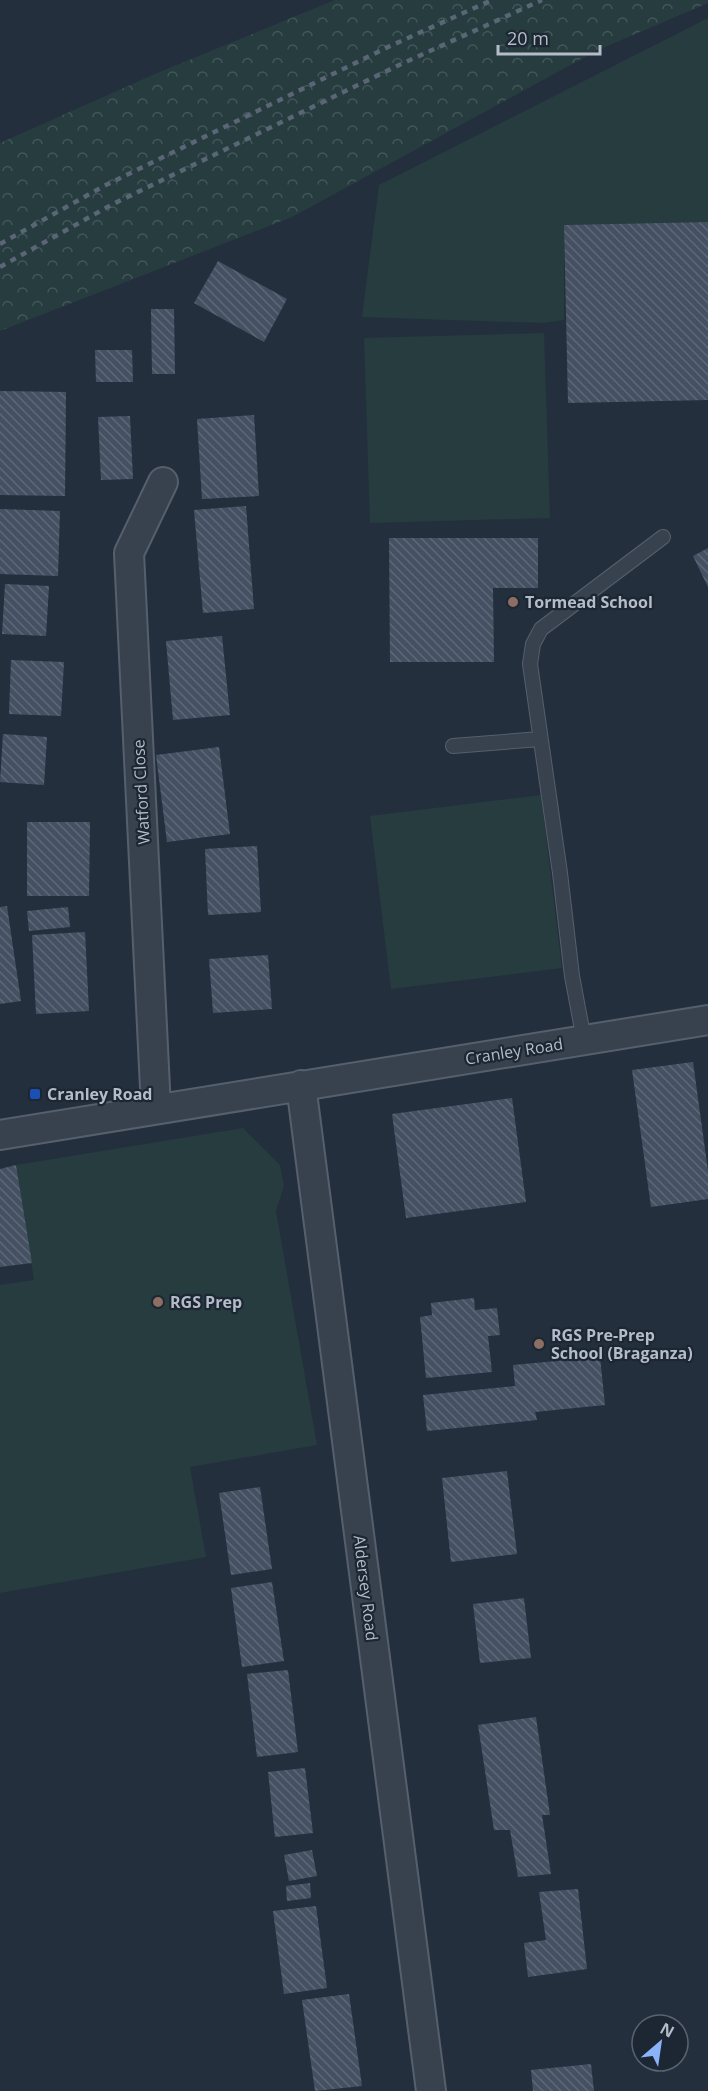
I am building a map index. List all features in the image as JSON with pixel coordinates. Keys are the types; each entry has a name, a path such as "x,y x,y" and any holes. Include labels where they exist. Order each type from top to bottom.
{"street":[{"name":"Watford Close","path":"156,1109 129,553 163,482"},
{"name":"Cranley Road","path":"0,1135 708,1020"},
{"name":"Aldersey Road","path":"301,1085 431,2091"}],"lane":[{"path":"584,1040 572,976 530,664 533,644 542,629 663,537"},
{"path":"453,746 540,739"}],"green space":[{"path":"335,0 708,0 708,3 598,50 292,217 0,331 0,143 155,74"},
{"path":"708,18 708,222 564,225 564,320 544,323 362,317 379,185"},
{"path":"544,333 550,518 370,523 364,338"},
{"path":"541,795 562,968 391,989 370,816"},
{"name":"RGS Prep","path":"243,1128 280,1165 284,1186 276,1211 317,1445 190,1467 206,1557 0,1593 0,1285 34,1280 16,1165"}],"building":[{"path":"708,222 708,400 568,403 564,225"},
{"path":"218,261 287,299 264,342 194,303"},
{"path":"151,309 174,309 175,374 152,374"},
{"path":"95,350 132,350 133,382 96,382"},
{"path":"0,391 66,392 65,496 0,495"},
{"path":"254,415 259,496 202,499 197,419"},
{"path":"130,416 133,479 101,480 98,417"},
{"path":"246,506 254,609 203,613 194,510"},
{"path":"0,509 60,511 58,576 0,574"},
{"path":"389,538 538,538 538,588 493,588 494,662 390,662"},
{"path":"708,548 708,587 693,556"},
{"path":"5,584 49,586 46,636 2,634"},
{"path":"222,636 230,715 173,720 166,641"},
{"path":"11,660 64,662 61,716 9,714"},
{"path":"3,734 47,737 44,785 0,782"},
{"path":"219,747 230,834 167,842 156,755"},
{"path":"27,822 90,822 89,896 27,896"},
{"path":"257,846 261,912 208,915 205,849"},
{"path":"7,906 21,1001 0,1004 0,907"},
{"path":"68,907 70,927 29,931 27,911"},
{"path":"85,932 89,1011 36,1014 32,935"},
{"path":"268,955 272,1009 213,1013 209,959"},
{"path":"693,1062 708,1171 708,1199 651,1207 632,1070"},
{"path":"512,1098 526,1202 406,1218 392,1114"},
{"path":"16,1165 32,1263 0,1267 0,1169"},
{"path":"474,1298 475,1310 497,1308 500,1335 488,1336 492,1372 426,1378 420,1317 432,1315 431,1303"},
{"path":"600,1357 605,1405 535,1412 537,1420 427,1431 423,1395 515,1386 513,1365"},
{"path":"507,1471 517,1554 451,1562 442,1478"},
{"path":"260,1487 272,1569 231,1575 219,1493"},
{"path":"272,1582 284,1661 242,1667 231,1588"},
{"path":"524,1598 531,1658 480,1663 473,1604"},
{"path":"288,1670 298,1752 257,1757 247,1674"},
{"path":"536,1717 550,1815 542,1815 551,1874 518,1877 510,1830 494,1830 478,1725"},
{"path":"305,1768 313,1833 275,1837 268,1772"},
{"path":"312,1850 317,1876 289,1881 284,1855"},
{"path":"310,1883 311,1898 287,1901 286,1886"},
{"path":"578,1889 587,1969 528,1977 524,1943 546,1940 539,1892"},
{"path":"316,1906 327,1988 284,1994 273,1911"},
{"path":"349,1994 362,2086 315,2091 302,2000"},
{"path":"591,2064 594,2091 533,2091 531,2070"}],"railway":[{"path":"0,244 104,186 388,47 492,0"},
{"path":"0,267 113,204 397,66 542,0"}],"place":[{"name":"Tormead School","path":"513,602"},
{"name":"Cranley Road","path":"35,1094"},
{"name":"RGS Prep","path":"158,1302"},
{"name":"RGS Pre-Prep School (Braganza)","path":"539,1344"}]}
